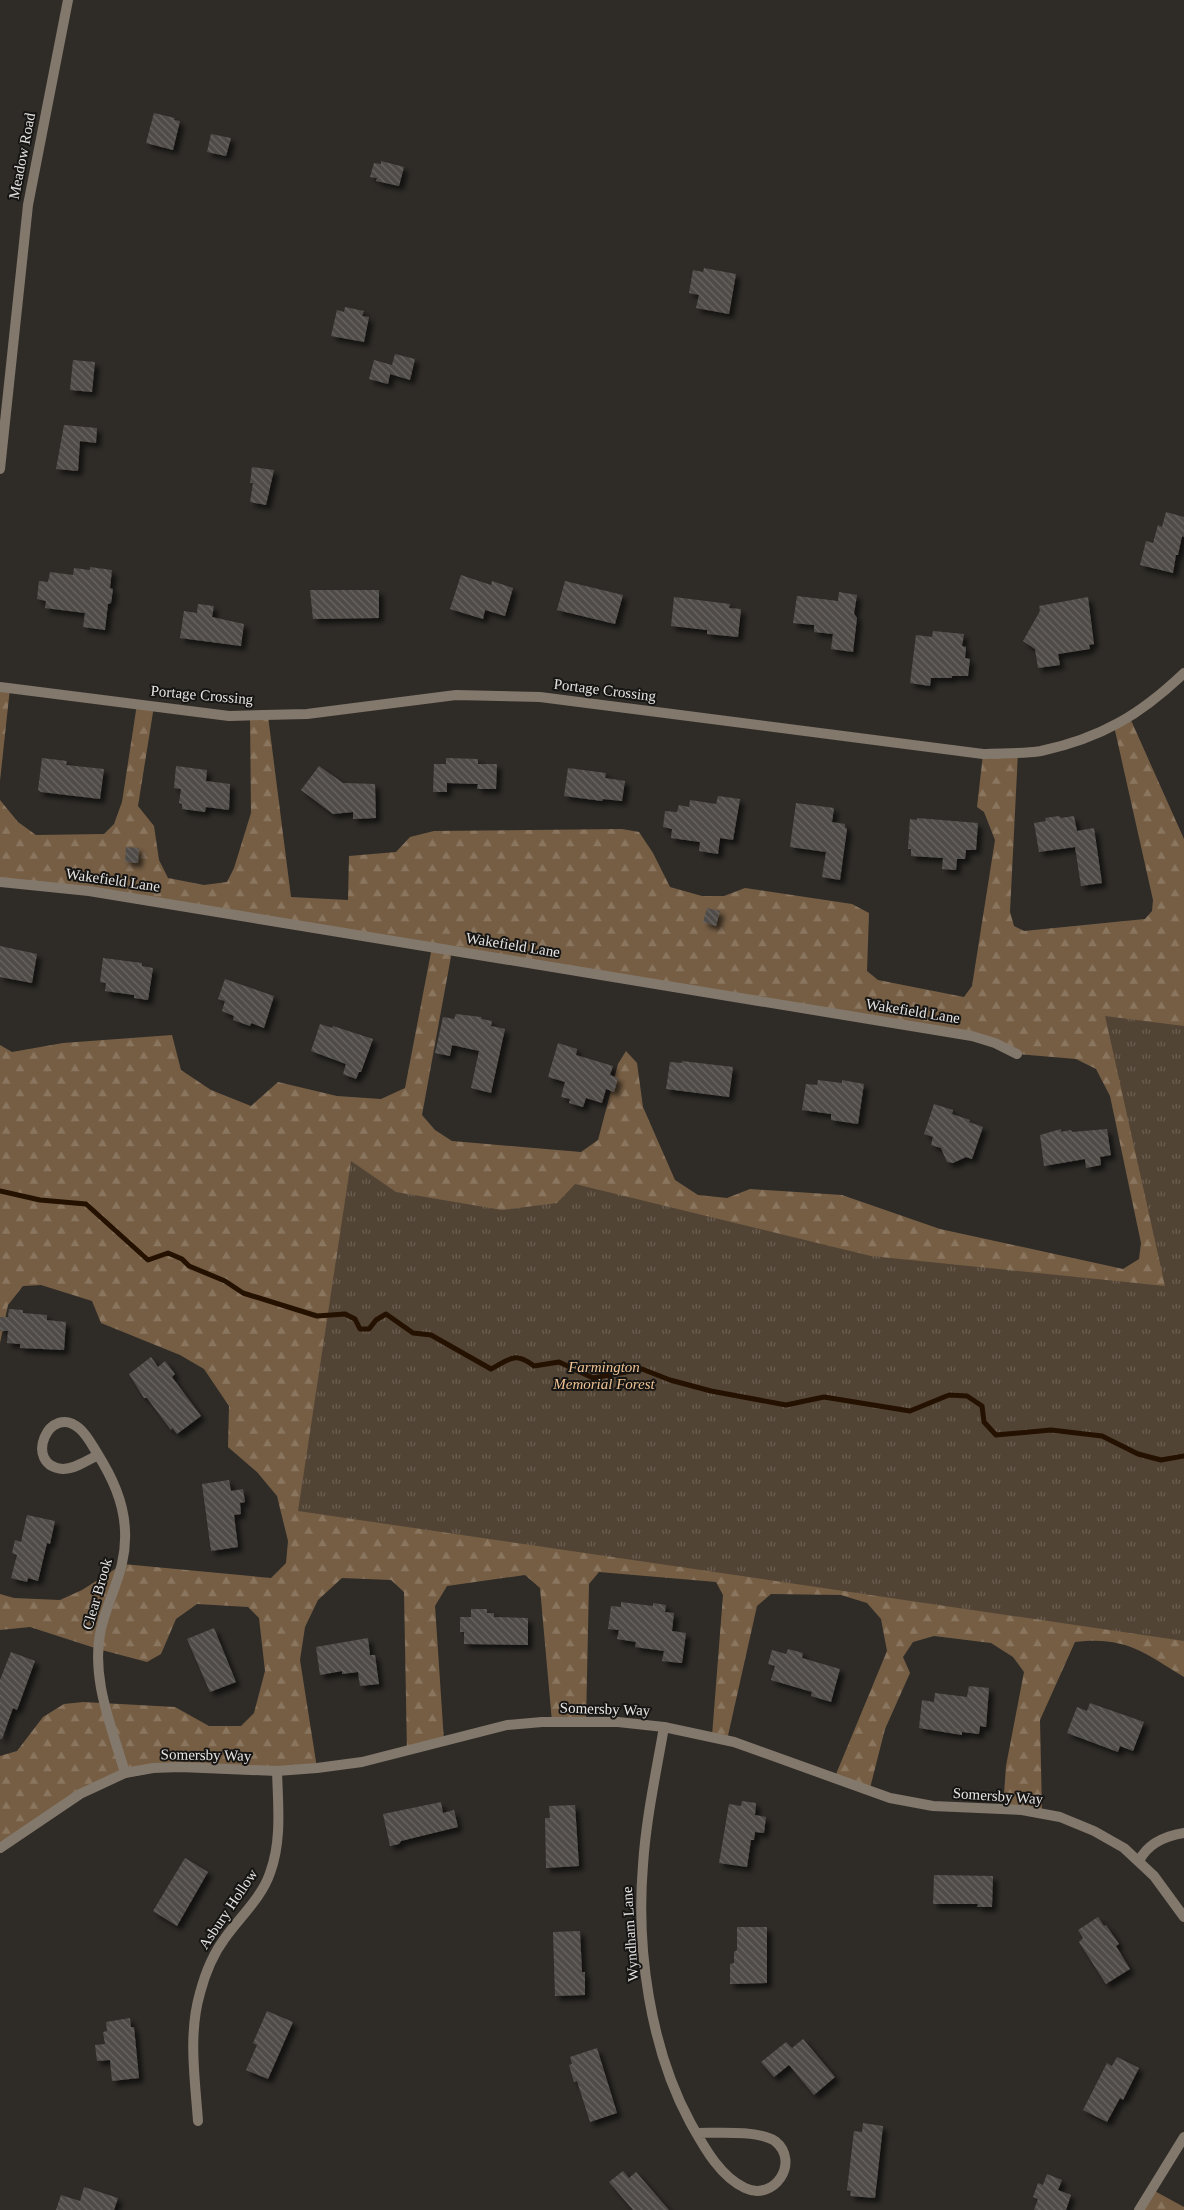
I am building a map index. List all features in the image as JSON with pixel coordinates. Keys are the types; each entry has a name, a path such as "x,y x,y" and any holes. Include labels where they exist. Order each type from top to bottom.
{"street":[{"name":"Meadow Road","path":"0,469 28,205 68,0"},
{"name":"Portage Crossing","path":"0,687 229,716 306,714 456,695 540,697 983,754 1040,751 1094,735 1130,718 1165,691 1184,673"},
{"name":"Wakefield Lane","path":"0,882 99,892 972,1036 995,1043 1017,1054"},
{"name":"Clear Brook","path":"98,1455 71,1468 55,1467 49,1463 42,1451 44,1436 53,1426 67,1423 74,1424 81,1429 98,1455 118,1492 126,1530 123,1564 102,1627 98,1650 101,1688 125,1773"},
{"name":"Somersby Way","path":"0,1848 80,1794 125,1773 153,1768 180,1767 277,1771 362,1762 507,1726 542,1722 593,1722 664,1727 712,1736 754,1748 848,1785 890,1798 933,1806 1022,1810 1060,1817 1109,1839 1139,1861 1164,1888 1184,1917"},
{"name":"Wyndham Lane","path":"664,1727 643,1864 641,1908 644,1960 653,2014 664,2057 678,2098 697,2133 713,2159 733,2180 744,2188 762,2191 778,2183 783,2174 785,2157 782,2149 768,2137 697,2133"},
{"name":"Asbury Hollow","path":"198,2121 193,2050 194,2018 210,1965 224,1940 260,1893 270,1874 278,1827 277,1771"},
{"path":"1139,1861 1142,1855 1154,1843 1169,1835 1184,1833"},
{"path":"1140,2210 1184,2136"}],"green space":[{"path":"0,687 10,688 0,781"},
{"path":"137,704 154,706 138,806 154,826 159,860 168,878 204,885 227,882 234,868 251,813 250,716 268,716 291,897 348,900 349,856 396,852 410,837 434,831 622,829 639,832 653,853 670,887 702,896 724,896 745,888 852,904 869,913 867,971 878,980 964,997 972,986 995,840 984,812 977,807 983,754 1018,752 1010,912 1014,926 1024,931 1145,919 1152,911 1153,900 1114,726 1130,718 1184,839 1184,1677 1145,1653 1121,1644 1107,1641 1075,1642 1040,1720 1042,1812 1003,1809 1006,1766 1024,1672 1013,1657 991,1643 934,1636 913,1642 903,1657 910,1673 885,1729 869,1792 834,1779 887,1651 881,1619 867,1603 841,1595 771,1594 757,1606 727,1740 712,1736 723,1595 716,1582 599,1572 589,1584 586,1722 552,1722 540,1588 525,1575 447,1586 435,1606 444,1741 407,1752 404,1592 391,1580 342,1578 318,1600 305,1627 300,1660 317,1768 180,1767 104,1782 0,1848 0,1756 17,1751 43,1717 64,1704 83,1702 175,1707 209,1726 241,1726 254,1713 265,1671 259,1618 248,1607 197,1604 176,1619 161,1654 147,1662 98,1649 30,1627 0,1630 0,1594 14,1598 60,1600 82,1590 123,1564 271,1578 286,1563 288,1541 277,1496 257,1472 228,1447 229,1406 204,1369 180,1355 101,1323 92,1301 41,1285 23,1286 8,1305 0,1343 0,1045 12,1052 63,1043 172,1035 181,1070 211,1090 251,1106 278,1082 337,1096 381,1099 405,1088 432,947 0,882 0,800 18,822 36,835 104,834 114,824 122,802","holes":["452,951 995,1043 1017,1054 1076,1059 1096,1069 1110,1096 1141,1243 1139,1259 1123,1269 940,1229 842,1195 750,1189 727,1198 698,1195 675,1180 643,1107 637,1063 626,1051 618,1064 598,1140 581,1152 452,1141 435,1130 422,1115"]},
{"name":"Farmington Memorial Forest","path":"1105,1016 1184,1026 1184,1641 298,1511 351,1161 396,1192 502,1210 557,1203 575,1184 871,1256 1165,1286"},
{"path":"1151,2189 1184,2207 1184,2210 1139,2210"}],"building":[{"path":"154,113 180,121 173,150 146,143"},
{"path":"211,134 231,138 226,156 207,152"},
{"path":"381,161 404,167 399,186 376,181 377,178 370,177 374,163 381,164"},
{"path":"704,268 736,274 729,314 696,308 699,295 689,293 693,270 703,272"},
{"path":"345,307 364,311 362,316 369,317 364,342 331,336 337,310 344,312"},
{"path":"395,354 415,359 410,380 390,374 388,384 369,379 374,360 392,365"},
{"path":"73,360 95,362 92,392 70,390"},
{"path":"64,425 97,428 96,443 80,441 78,471 56,469"},
{"path":"252,467 274,470 266,505 250,502 253,483 250,483"},
{"path":"1166,512 1184,517 1184,537 1182,536 1178,555 1176,555 1173,573 1140,565 1146,541 1153,543 1158,525 1162,527"},
{"path":"90,567 112,570 110,588 113,589 111,603 108,604 105,630 83,627 85,613 45,608 46,601 37,599 39,581 48,582 50,572 73,575 74,568 90,570"},
{"path":"461,575 491,585 492,581 513,588 505,616 485,610 483,619 450,609"},
{"path":"565,581 623,595 615,624 557,610"},
{"path":"310,590 379,590 379,618 313,619"},
{"path":"839,592 857,595 854,614 857,618 853,652 831,649 833,634 814,632 814,625 793,623 797,596 838,601"},
{"path":"674,597 730,604 729,608 741,609 738,637 707,634 707,630 671,626"},
{"path":"1088,597 1094,644 1089,645 1090,649 1058,654 1060,665 1038,668 1035,649 1023,641 1040,611 1039,606"},
{"path":"198,604 214,606 212,617 244,624 241,646 180,638 184,611 197,613"},
{"path":"933,631 964,634 962,646 966,647 965,658 970,659 968,676 931,678 930,686 910,683 916,635 932,637"},
{"path":"42,758 67,761 66,765 104,769 100,799 41,792 38,790"},
{"path":"446,758 478,759 478,764 497,764 496,789 477,789 478,784 447,783 447,792 433,792 434,764 446,764"},
{"path":"176,766 207,770 206,781 230,784 229,810 206,807 205,812 182,809 182,804 179,803 181,789 174,788"},
{"path":"319,766 343,783 375,784 376,818 353,819 353,812 333,814 301,790"},
{"path":"568,768 606,773 605,778 625,781 622,801 603,799 602,801 564,796"},
{"path":"718,796 740,799 733,840 720,838 718,854 699,851 700,842 671,838 672,829 663,827 665,811 677,812 679,805 689,807 690,800 716,804"},
{"path":"796,803 834,808 832,822 845,824 847,829 840,880 822,877 826,852 790,847"},
{"path":"1059,816 1061,818 1074,816 1077,831 1094,828 1102,883 1081,886 1075,847 1039,852 1034,823 1046,821 1045,818"},
{"path":"917,818 978,823 976,850 966,850 965,859 957,859 956,870 942,869 943,858 911,856 911,849 908,849 910,819 917,820"},
{"path":"126,847 139,848 138,863 125,862"},
{"path":"707,908 720,911 716,926 703,922"},
{"path":"0,946 37,954 32,983 0,977"},
{"path":"103,958 142,963 142,966 153,968 148,1000 134,998 134,995 105,991 106,983 100,982"},
{"path":"225,979 274,996 264,1028 251,1023 250,1026 233,1020 234,1016 222,1011 225,1001 218,999"},
{"path":"456,1014 481,1017 482,1019 492,1021 491,1026 505,1029 491,1093 471,1088 479,1051 452,1045 450,1056 435,1053 443,1017 454,1019"},
{"path":"320,1024 332,1028 333,1026 373,1039 361,1072 359,1072 356,1079 343,1074 346,1064 311,1051"},
{"path":"558,1043 577,1049 576,1055 613,1066 610,1075 618,1078 614,1092 606,1089 602,1103 586,1098 583,1107 569,1103 570,1099 561,1097 565,1082 548,1077"},
{"path":"682,1061 733,1067 729,1097 666,1089 670,1062 682,1063"},
{"path":"818,1080 842,1083 842,1080 864,1084 858,1124 831,1120 831,1114 802,1110 806,1084 817,1085"},
{"path":"934,1104 953,1110 952,1114 983,1127 972,1159 966,1157 953,1163 947,1162 941,1148 931,1145 933,1137 924,1134"},
{"path":"1061,1129 1061,1132 1071,1130 1072,1132 1107,1129 1111,1155 1100,1157 1101,1165 1086,1168 1085,1159 1044,1166 1040,1135"},
{"path":"9,1309 23,1310 23,1313 47,1315 47,1320 66,1322 64,1350 20,1348 20,1344 7,1343 8,1331 0,1331 0,1317 8,1317"},
{"path":"151,1357 158,1367 165,1361 175,1374 172,1377 201,1416 177,1434 172,1428 171,1430 147,1398 144,1398 129,1374"},
{"path":"229,1480 231,1491 243,1489 245,1502 240,1503 241,1514 234,1515 238,1547 211,1551 202,1484"},
{"path":"27,1515 55,1521 50,1544 47,1543 38,1581 28,1578 27,1582 11,1578 17,1555 12,1553 15,1540 21,1542"},
{"path":"621,1602 653,1606 653,1603 666,1605 665,1612 674,1613 672,1631 686,1633 682,1663 662,1661 664,1651 635,1647 636,1642 617,1639 619,1630 608,1629 611,1606 621,1607"},
{"path":"471,1609 487,1609 487,1613 494,1613 494,1617 528,1618 528,1645 464,1644 464,1632 460,1632 460,1617 471,1617"},
{"path":"214,1628 236,1682 210,1692 187,1639"},
{"path":"368,1638 370,1655 375,1655 379,1684 360,1686 358,1672 342,1674 342,1671 320,1675 316,1647"},
{"path":"788,1649 803,1653 802,1658 840,1669 831,1702 811,1696 812,1692 771,1680 775,1666 768,1664 772,1650 786,1654"},
{"path":"11,1652 35,1661 17,1710 13,1708 2,1739 0,1739 0,1680"},
{"path":"969,1686 989,1688 986,1727 980,1726 979,1734 962,1732 962,1735 919,1728 922,1700 934,1702 935,1693 967,1697"},
{"path":"1090,1703 1144,1722 1133,1751 1120,1746 1118,1752 1067,1733 1077,1707 1087,1711"},
{"path":"742,1801 756,1803 755,1815 766,1817 764,1833 755,1832 754,1840 751,1840 747,1867 719,1863 729,1804 741,1806"},
{"path":"441,1802 443,1813 454,1810 458,1827 401,1841 399,1844 390,1846 383,1814"},
{"path":"575,1805 579,1866 546,1868 545,1818 550,1818 549,1806"},
{"path":"185,1858 208,1872 177,1926 153,1911"},
{"path":"934,1875 993,1876 992,1907 977,1907 978,1904 933,1904"},
{"path":"1098,1917 1119,1944 1116,1946 1130,1969 1106,1984 1079,1942 1083,1938 1078,1930"},
{"path":"737,1927 767,1927 767,1983 730,1984 730,1964 734,1963 734,1952 737,1950"},
{"path":"580,1931 582,1972 585,1972 585,1995 555,1996 553,1932"},
{"path":"267,2011 293,2022 268,2079 246,2070 257,2045 253,2043"},
{"path":"130,2018 131,2027 134,2027 139,2078 112,2081 110,2060 97,2061 95,2045 105,2044 103,2032 107,2031 106,2022"},
{"path":"803,2039 835,2077 814,2095 789,2065 774,2077 761,2062 786,2042 792,2048"},
{"path":"597,2048 617,2113 590,2122 577,2081 574,2082 569,2065 572,2064 570,2057"},
{"path":"1117,2057 1139,2068 1123,2100 1120,2098 1107,2122 1083,2110 1107,2063 1112,2066"},
{"path":"863,2123 883,2126 875,2198 850,2196 851,2191 847,2190 854,2131 862,2132"},
{"path":"623,2171 629,2178 636,2172 669,2210 633,2210 609,2182"},
{"path":"1047,2174 1062,2180 1058,2190 1071,2195 1066,2210 1034,2210 1038,2199 1033,2197 1038,2183 1043,2185"},
{"path":"84,2187 118,2198 114,2210 56,2210 61,2195 80,2201"}],"waterway":[{"path":"0,1191 40,1200 86,1204 148,1260 168,1253 182,1259 189,1266 225,1281 243,1293 317,1316 345,1314 355,1319 360,1329 369,1329 376,1320 386,1314 413,1333 431,1335 491,1369 512,1358 522,1359 534,1366 559,1362 593,1378 642,1369 670,1380 711,1391 786,1405 824,1397 910,1411 949,1395 967,1396 982,1406 984,1422 996,1435 1051,1430 1102,1436 1138,1454 1161,1460 1184,1456"}]}
